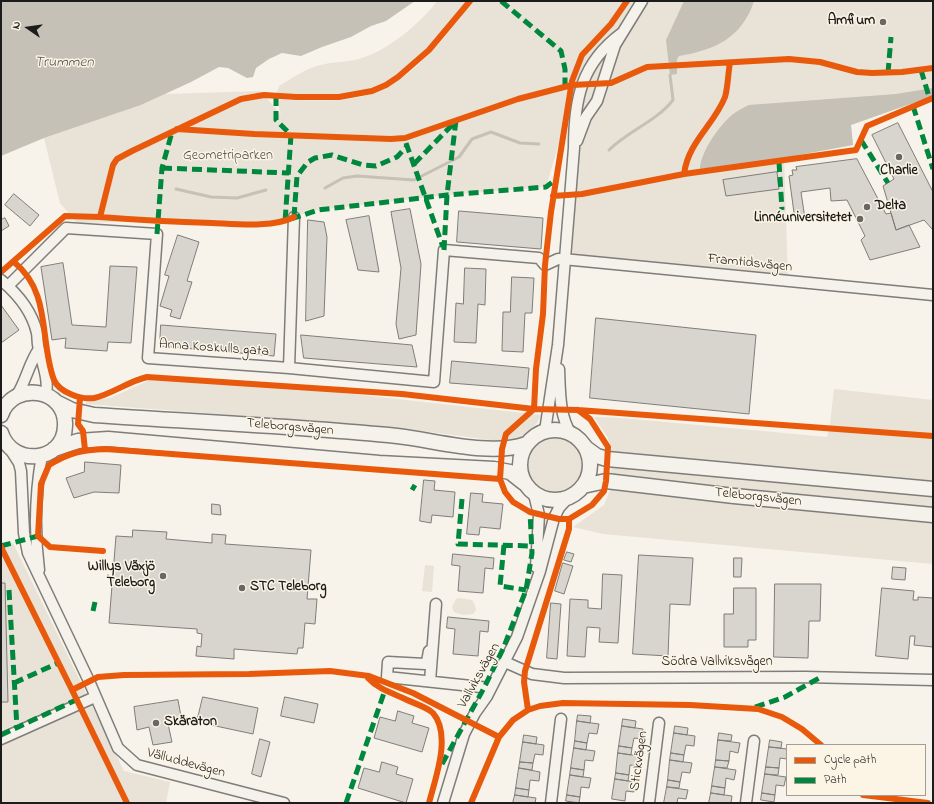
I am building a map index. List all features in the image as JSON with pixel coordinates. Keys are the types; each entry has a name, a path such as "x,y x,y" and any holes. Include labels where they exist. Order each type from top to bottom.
{"main road":[{"path":"1,415 10,399 28,392 51,398 63,413 65,426 62,438 48,452 27,457 17,453 4,441"},
{"name":"Teleborgsvägen","path":"51,398 72,410 94,415 289,427 398,436 502,449 526,444"},
{"path":"558,430 571,434 580,440 586,448 589,457 590,467 588,477 583,486 569,497 551,500 534,494 524,483 520,474 519,463 521,453 526,444 534,436 545,431 558,430"},
{"name":"Teleborgsvägen","path":"48,452 78,441 108,439 379,463 494,469 510,472 524,483"},
{"name":"Teleborgsvägen","path":"586,448 597,456 607,459 933,489"},
{"name":"Teleborgsvägen","path":"583,486 606,481 734,496 933,515"}],"street":[{"path":"574,148 586,117 597,101 610,58 622,33 642,1"},
{"path":"545,431 558,345 563,259 574,148 574,122 584,78 589,66 609,42 622,33"},
{"name":"Anna Koskulls gata","path":"289,368 294,217"},
{"name":"Anna Koskulls gata","path":"5,283 66,228 157,234 148,358 289,368 434,382 444,250 539,258 545,265 558,259 563,259"},
{"name":"Framtidsvägen","path":"563,259 933,295"},
{"path":"5,283 31,314 38,336 39,349 44,364 47,388 51,398"},
{"path":"558,345 563,416 566,426 571,434"},
{"path":"10,399 25,382 34,355 39,349"},
{"name":"Välluddevägen","path":"4,441 19,463 21,471 25,540 28,553 40,576 118,748 137,765 284,803"},
{"path":"40,576 36,537 36,503 48,452"},
{"name":"Vallviksvägen","path":"534,494 539,516 539,535 534,586"},
{"name":"Vallviksvägen","path":"443,803 464,734 505,662 517,636 540,571 556,513 569,497"},
{"path":"430,681 436,604"},
{"path":"429,651 427,662 425,664 388,662 386,677 490,688"},
{"name":"Södra Vallviksvägen","path":"505,662 532,674 561,678 805,677 933,680"},
{"path":"1,739 95,697"},
{"path":"551,803 561,719"},
{"name":"Stickvägen","path":"648,803 659,723"},
{"path":"746,803 754,741"}],"green space":[{"path":"437,1 470,1 439,40 415,65 387,84 372,91 349,97 300,98 276,96 279,86 307,70 323,64 359,59 384,48 414,26"},
{"name":"Geometriparken","path":"473,1 933,1 933,96 851,125 853,145 784,157 788,281 572,255 579,152 567,109 567,116 546,187 447,195 318,210 268,223 159,221 77,223 60,203 44,138 141,105 165,94 261,91 281,115 278,100 343,100 364,96 381,90 397,81 426,58"},
{"path":"150,380 289,387 541,415 532,431 524,436 507,442 392,427 86,404 86,401 110,398"},
{"path":"834,389 933,400 933,564 603,534 573,527 604,505 610,490 612,455 608,438 594,417 622,418 827,437"},
{"path":"549,435 561,435 576,443 584,458 584,470 576,485 561,493 549,493 534,485 526,470 526,458 534,443"},
{"path":"1,543 13,543 124,771 170,782 166,803 1,803"},
{"path":"425,565 434,566 432,592 422,591"},
{"path":"456,599 472,600 476,610 473,614 463,615 454,612 452,607"}],"water":[{"name":"Trummen","path":"1,1 415,1 386,21 371,26 351,37 301,56 282,53 269,59 256,68 253,77 247,78 228,68 219,67 191,82 141,105 44,138 1,156"},
{"path":"684,1 754,1 749,14 734,33 726,40 715,46 679,56 677,59 677,74 670,75 666,40"},
{"path":"933,88 933,96 851,125 853,145 767,161 700,169 701,162 708,146 724,122 730,116 749,105 896,94"}],"building":[{"name":"Charlie","path":"898,123 933,192 933,230 924,220 896,230 883,186 894,179 872,135"},
{"name":"Delta","path":"857,159 886,214 891,213 896,230 909,225 920,247 870,260 861,240 865,236 847,200 831,201 830,188 801,192 805,219 795,220 789,176 793,175 792,170 797,170 796,167"},
{"path":"777,172 779,189 726,196 723,180"},
{"path":"14,194 39,215 30,226 5,205"},
{"path":"410,209 421,264 416,335 399,339 396,324 401,268 391,212"},
{"path":"459,211 543,218 541,249 457,242"},
{"path":"369,216 379,272 358,270 346,220"},
{"path":"5,218 9,226 1,231 1,220"},
{"path":"308,220 324,222 327,237 324,316 306,321"},
{"path":"178,235 199,242 187,281 192,282 180,319 170,316 172,310 160,306 169,276 165,275"},
{"path":"63,263 72,325 106,327 110,266 137,267 131,343 108,342 107,351 65,348 66,338 52,340 41,267"},
{"path":"465,268 486,269 485,305 478,304 476,343 454,342 456,303 463,304"},
{"path":"512,277 534,278 532,313 525,313 523,352 502,351 503,312 510,312"},
{"path":"1,305 19,330 1,343"},
{"path":"596,318 756,335 749,414 590,398"},
{"path":"161,325 276,334 274,356 160,346"},
{"path":"301,335 412,345 417,367 304,358"},
{"path":"452,361 529,368 527,389 450,383"},
{"path":"85,462 121,465 119,493 94,492 74,498 66,478 84,472"},
{"path":"424,480 435,481 434,490 455,492 453,517 432,515 431,523 420,521"},
{"path":"471,493 483,494 482,502 503,504 500,529 480,527 479,535 467,534"},
{"path":"212,504 220,505 221,515 212,514"},
{"path":"133,530 167,532 166,539 212,543 212,534 226,535 225,544 311,550 307,599 317,599 315,624 305,623 303,648 298,648 297,654 234,649 234,659 196,656 197,646 201,647 202,634 197,633 197,629 109,623 116,536 132,537"},
{"path":"567,552 574,554 571,562 564,560"},
{"path":"453,554 494,558 493,569 485,568 483,593 458,591 460,566 452,565"},
{"path":"639,555 693,558 690,605 670,604 668,656 633,654"},
{"path":"734,558 742,558 741,577 734,577"},
{"path":"563,563 573,566 564,594 555,591"},
{"path":"893,567 906,568 905,580 892,579"},
{"path":"603,574 622,575 618,643 599,642 600,628 587,627 585,657 567,656 570,599 588,600 588,608 601,609"},
{"path":"1,583 5,583 8,702 1,702"},
{"path":"775,584 821,584 820,621 809,621 808,658 774,657"},
{"path":"734,588 756,588 756,640 748,640 748,647 724,647 724,614 733,614"},
{"path":"882,588 914,591 913,600 918,600 918,597 933,598 933,647 914,645 915,636 910,636 908,659 876,656"},
{"path":"551,603 561,604 557,659 547,658"},
{"path":"448,617 489,621 488,632 480,631 478,656 453,654 455,629 447,628"},
{"path":"203,697 258,708 253,734 197,722"},
{"path":"285,697 318,704 314,723 281,716"},
{"name":"Skäraton","path":"178,700 182,722 168,724 172,742 153,745 149,727 137,730 134,707"},
{"path":"398,711 414,716 412,723 429,728 422,752 374,738 380,717 395,721"},
{"path":"578,715 591,716 590,723 577,721"},
{"path":"623,719 636,721 635,728 622,726"},
{"path":"577,721 599,724 597,734 589,733 587,743 575,741"},
{"path":"622,726 643,729 642,739 634,738 632,748 619,746"},
{"path":"675,726 688,728 687,735 674,733"},
{"path":"674,733 695,736 694,746 686,745 684,755 671,753"},
{"path":"719,733 732,735 731,741 718,740"},
{"path":"524,735 537,737 536,744 523,742"},
{"path":"260,739 270,742 261,777 252,774"},
{"path":"718,740 740,743 738,753 730,751 729,761 716,760"},
{"path":"770,740 782,742 781,748 769,747"},
{"path":"575,741 587,743 586,750 574,748"},
{"path":"523,742 544,745 543,755 535,754 533,763 520,762"},
{"path":"619,746 632,748 631,755 618,753"},
{"path":"769,747 786,749 786,759 780,758 779,768 766,767"},
{"path":"574,748 595,751 593,761 585,760 584,770 571,768"},
{"path":"618,753 640,756 638,766 630,765 629,775 616,773"},
{"path":"671,753 684,755 683,762 670,760"},
{"path":"670,760 692,763 690,773 682,772 680,782 668,780"},
{"path":"716,760 729,761 727,768 715,767"},
{"path":"382,762 398,767 396,774 413,779 406,803 358,788 364,768 379,772"},
{"path":"520,762 533,763 532,770 519,768"},
{"path":"715,767 736,770 734,780 726,778 725,788 712,786"},
{"path":"766,767 779,768 778,775 765,774"},
{"path":"519,768 540,772 539,781 530,780 529,790 516,788"},
{"path":"571,768 584,770 583,777 570,775"},
{"path":"616,773 629,775 628,781 615,779"},
{"path":"765,774 786,777 784,786 776,785 775,795 762,793"},
{"path":"570,775 591,778 589,788 581,787 580,797 567,795"},
{"path":"615,779 636,782 634,792 626,791 625,801 612,799"},
{"path":"668,780 680,782 679,788 667,787"},
{"path":"712,786 725,788 724,795 711,793"},
{"path":"667,787 688,790 686,799 678,798 677,803 664,803"},
{"path":"516,788 529,790 528,797 515,795"},
{"path":"711,793 732,796 731,803 709,803"},
{"path":"762,793 775,795 774,802 761,800"},
{"path":"515,795 536,798 535,803 513,803"},
{"path":"567,795 580,797 579,803 566,801"}],"waterway":[{"path":"609,150 625,137 659,114 673,100 670,75"},
{"path":"325,188 343,178 357,176 414,180 459,157 472,139 491,132 520,143 539,144"},
{"path":"176,189 211,197 237,198 266,190"}],"marked path":[{"path":"501,1 561,51 565,69 565,86"},
{"path":"888,73 891,37"},
{"path":"921,70 930,100"},
{"path":"276,96 276,120 291,135 285,222"},
{"path":"913,106 933,169"},
{"path":"444,250 447,195 456,120"},
{"path":"414,164 454,123"},
{"path":"157,234 162,168 172,132"},
{"path":"861,140 888,183"},
{"path":"406,143 443,247"},
{"path":"294,217 297,176 308,162 315,158 332,155 363,165 376,166 397,157 407,146"},
{"path":"779,162 782,210"},
{"path":"162,168 289,173"},
{"path":"291,219 318,210 447,195 546,187 555,180"},
{"path":"412,490 415,485"},
{"path":"462,499 458,544 532,546"},
{"path":"442,764 484,688 503,649 526,590 532,553 530,512"},
{"path":"1,546 38,536"},
{"path":"504,545 500,586 526,590"},
{"path":"9,590 17,728"},
{"path":"93,611 95,602"},
{"path":"14,683 58,663"},
{"path":"755,707 785,697 821,677"},
{"path":"346,803 385,690"},
{"path":"1,735 76,700"}],"cycle path":[{"path":"1,272 65,216 100,217 113,165 117,159 241,99 264,95 339,97 372,91 386,85 398,77 429,50 470,1"},
{"path":"14,262 26,274 34,288 39,302 54,380 65,391 83,398 94,398 147,377 402,394 534,409 536,369 543,314 545,265 551,212 572,81 582,55 611,24 627,1"},
{"path":"177,129 254,134 391,139 405,138 518,99 572,85 611,83 647,67 789,59 820,62 857,72 872,73 902,72 933,68"},
{"path":"684,174 686,163 691,152 715,116 725,97 730,63"},
{"path":"553,196 582,194 684,174 856,150 867,126 933,98"},
{"path":"100,217 243,224 276,223 294,217"},
{"path":"80,398 78,424 83,431 85,450"},
{"path":"578,410 590,419 608,447 604,491 592,505 569,519 559,519 530,512 513,502 505,492 500,479 502,449 506,434 534,409 578,410 933,436"},
{"path":"38,536 41,484 49,465 70,454 90,450 106,449 500,479"},
{"path":"528,710 524,682 525,671 569,529 569,519"},
{"path":"38,536 50,547 103,551"},
{"path":"1,547 72,690 98,677 124,675 249,674 330,671 369,676 413,693 499,737 513,720 528,710 540,706 563,703 690,705 758,709 782,717 802,729 820,744"},
{"path":"368,678 385,690 427,709 433,713 439,722 442,745 438,770 429,803"},
{"path":"72,690 127,803"},
{"path":"471,803 499,737"},
{"path":"871,796 928,803"}],"place":[{"name":"Amfium","path":"883,22"},
{"name":"Charlie","path":"899,157"},
{"name":"Delta","path":"867,207"},
{"name":"Linnéuniversitetet","path":"860,219"},
{"name":"Willys Växjö Teleborg","path":"163,576"},
{"name":"STC Teleborg","path":"242,588"},
{"name":"Skäraton","path":"156,723"}]}
